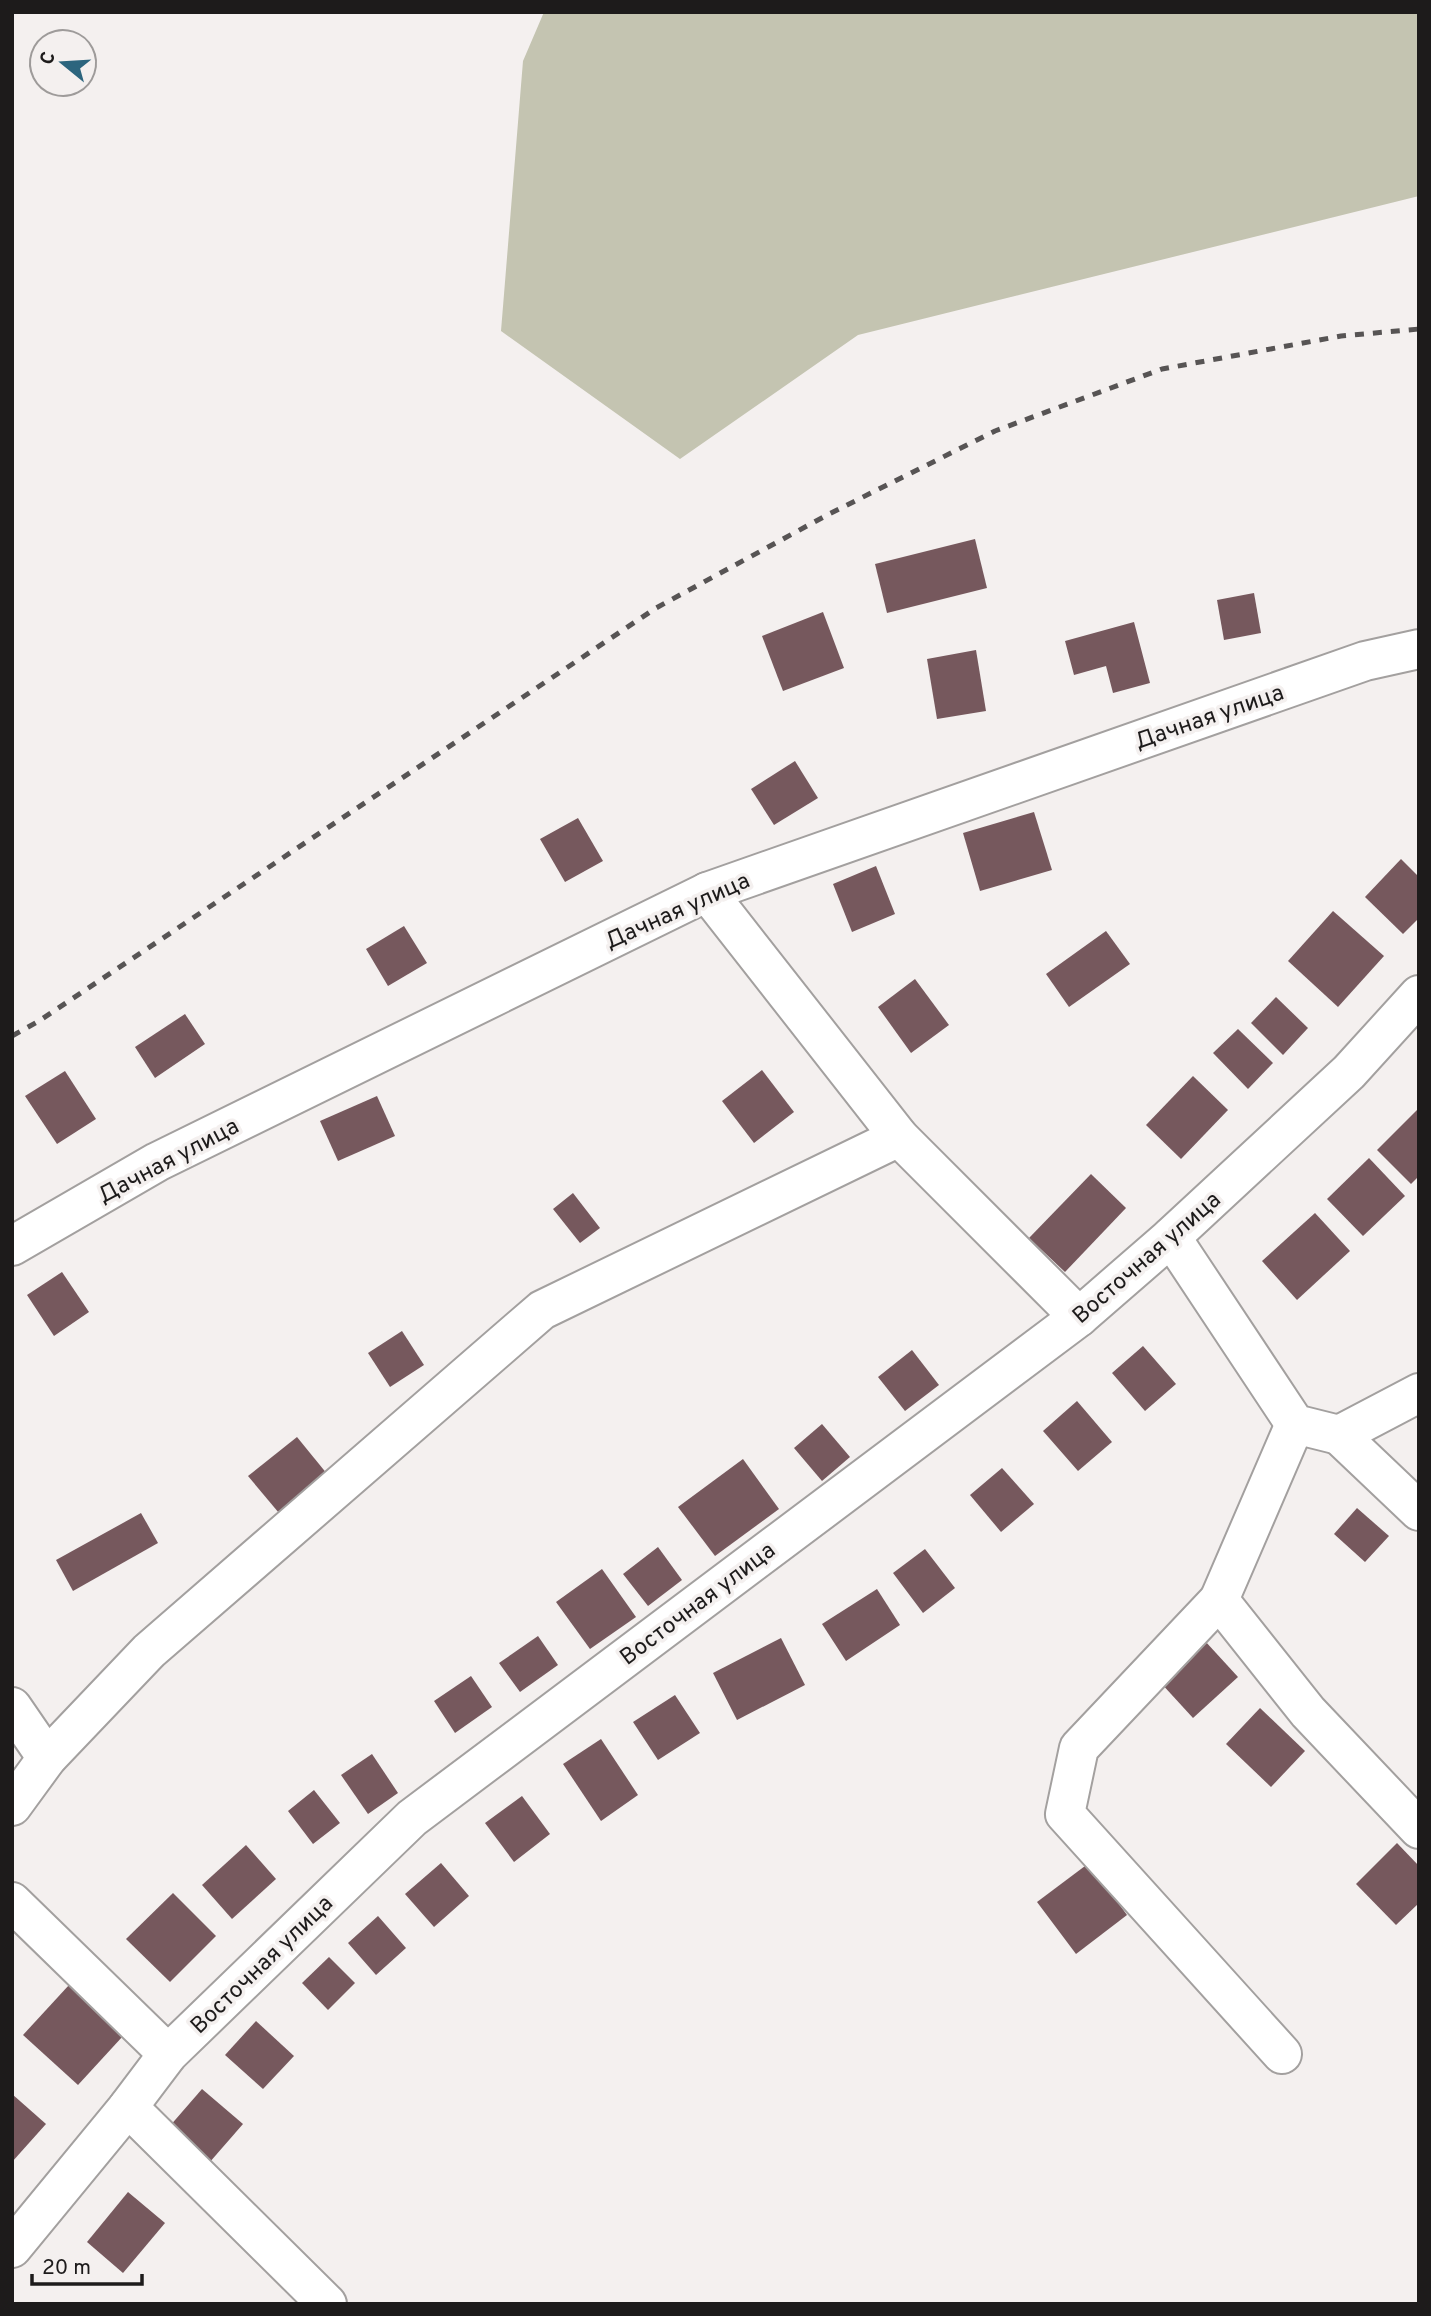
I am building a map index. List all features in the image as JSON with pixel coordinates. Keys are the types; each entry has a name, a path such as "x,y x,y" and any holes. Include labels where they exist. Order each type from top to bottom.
{"street":[{"name":"Дачная улица","path":"12,1246 157,1162 707,892 1365,661 1419,649"},
{"path":"707,892 899,1137 1079,1317"},
{"name":"Восточная улица","path":"12,2248 168,2054 412,1818 1079,1317 1171,1237 1349,1072 1419,995"},
{"path":"12,1806 47,1758 149,1651 542,1310 899,1137"},
{"path":"1171,1237 1295,1424 1339,1435 1419,1511"},
{"path":"1339,1435 1419,1393"},
{"path":"1282,2054 1065,1814 1080,1748 1219,1600 1295,1424"},
{"path":"1219,1600 1308,1712 1419,1829"},
{"path":"12,1707 47,1758"},
{"path":"12,1902 168,2054"},
{"path":"128,2107 327,2304"}],"green space":[{"path":"544,12 1419,12 1419,196 858,335 680,459 501,331 523,61"}],"building":[{"path":"975,539 987,588 887,613 875,564"},
{"path":"1254,593 1261,633 1224,640 1217,600"},
{"path":"823,612 844,668 783,691 762,636"},
{"path":"1134,622 1150,683 1113,693 1106,666 1074,675 1065,641"},
{"path":"976,650 986,711 937,719 927,659"},
{"path":"795,761 818,798 774,825 751,789"},
{"path":"1034,812 1052,870 980,891 963,833"},
{"path":"578,818 603,861 565,882 540,839"},
{"path":"1401,859 1419,877 1419,918 1403,934 1365,897"},
{"path":"876,866 895,914 852,932 833,884"},
{"path":"1333,911 1384,956 1338,1007 1288,961"},
{"path":"404,926 427,963 388,986 366,949"},
{"path":"1106,931 1130,964 1069,1007 1046,974"},
{"path":"915,979 949,1025 911,1053 878,1007"},
{"path":"1276,997 1308,1028 1283,1055 1251,1023"},
{"path":"185,1014 205,1044 155,1078 135,1047"},
{"path":"1238,1029 1273,1063 1248,1089 1213,1053"},
{"path":"762,1070 794,1112 754,1143 722,1101"},
{"path":"65,1071 96,1119 57,1144 25,1096"},
{"path":"1193,1076 1228,1110 1181,1159 1146,1125"},
{"path":"377,1096 395,1136 338,1161 320,1121"},
{"path":"1419,1108 1419,1176 1411,1184 1377,1150"},
{"path":"1369,1158 1405,1196 1363,1236 1327,1199"},
{"path":"1091,1174 1126,1208 1065,1272 1029,1238"},
{"path":"573,1193 600,1228 580,1243 553,1209"},
{"path":"1315,1213 1350,1251 1297,1300 1262,1261"},
{"path":"62,1272 89,1312 54,1336 27,1295"},
{"path":"402,1331 424,1365 390,1387 368,1353"},
{"path":"1143,1346 1176,1384 1145,1411 1112,1373"},
{"path":"912,1350 939,1385 905,1411 878,1377"},
{"path":"1077,1401 1112,1442 1078,1471 1043,1431"},
{"path":"822,1424 850,1457 822,1481 794,1448"},
{"path":"297,1437 332,1480 284,1519 248,1476"},
{"path":"743,1459 779,1509 715,1556 678,1507"},
{"path":"1002,1468 1034,1504 1001,1532 970,1495"},
{"path":"1357,1508 1389,1536 1365,1562 1334,1534"},
{"path":"141,1513 158,1543 73,1591 56,1560"},
{"path":"658,1547 682,1580 648,1606 623,1574"},
{"path":"925,1549 955,1588 923,1613 893,1573"},
{"path":"602,1569 636,1617 590,1649 556,1602"},
{"path":"877,1589 900,1625 846,1661 822,1624"},
{"path":"538,1636 558,1665 520,1692 499,1663"},
{"path":"781,1638 805,1685 737,1720 713,1673"},
{"path":"1205,1641 1238,1677 1193,1718 1160,1682"},
{"path":"471,1676 492,1707 455,1733 434,1701"},
{"path":"675,1695 700,1733 658,1760 633,1722"},
{"path":"1260,1708 1305,1751 1271,1787 1226,1744"},
{"path":"601,1739 638,1795 601,1821 563,1764"},
{"path":"372,1754 398,1793 368,1814 341,1775"},
{"path":"314,1790 340,1823 313,1844 288,1811"},
{"path":"522,1796 550,1834 514,1862 485,1823"},
{"path":"1397,1843 1419,1866 1419,1903 1396,1925 1356,1884"},
{"path":"246,1845 276,1879 232,1919 202,1885"},
{"path":"441,1863 469,1896 434,1927 405,1894"},
{"path":"1089,1863 1127,1915 1076,1954 1037,1902"},
{"path":"173,1893 216,1936 170,1982 126,1939"},
{"path":"378,1916 406,1948 376,1975 348,1943"},
{"path":"329,1957 355,1983 328,2010 302,1983"},
{"path":"69,1985 123,2036 78,2085 23,2035"},
{"path":"256,2021 294,2056 263,2089 225,2055"},
{"path":"202,2089 243,2124 209,2163 169,2127"},
{"path":"12,2094 46,2124 12,2162"},
{"path":"128,2192 165,2223 123,2273 87,2242"}],"railway":[{"path":"12,1036 39,1021 656,608 829,514 995,431 1162,369 1341,336 1419,329"}]}
